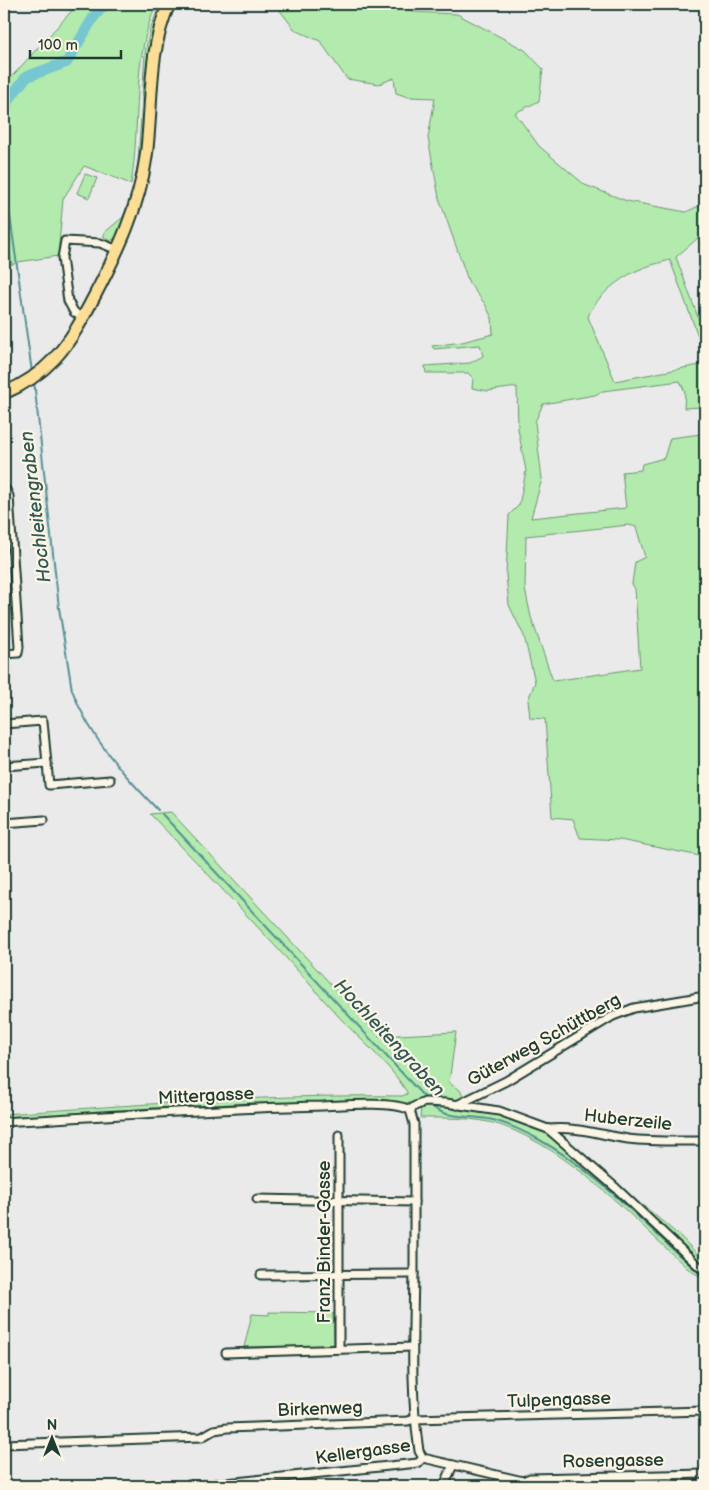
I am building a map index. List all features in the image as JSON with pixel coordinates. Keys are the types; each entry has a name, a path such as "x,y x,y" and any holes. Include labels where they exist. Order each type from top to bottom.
{"main road":[{"path":"4,393 32,378 60,352 83,318 118,250 136,205 143,179 154,52 158,34 169,4"}],"street":[{"path":"83,318 74,312 68,301 62,258 64,241 100,243 118,250"},
{"path":"4,489 8,496 19,647 18,652 4,654"},
{"path":"4,724 43,721 49,785 110,780"},
{"path":"4,766 47,763"},
{"path":"4,823 44,820"},
{"name":"Güterweg Schüttberg","path":"457,1105 506,1081 613,1016 634,1008 705,996"},
{"path":"478,1108 481,1094"},
{"path":"423,1458 419,1451 414,1419 412,1346 414,1124 410,1110 415,1106 428,1102 499,1111 548,1129 616,1188 705,1272"},
{"name":"Mittergasse","path":"4,1122 266,1107 356,1105 398,1106 410,1110"},
{"name":"Huberzeile","path":"548,1129 583,1130 637,1140 705,1141"},
{"name":"Franz Binder-Gasse","path":"339,1136 339,1349"},
{"path":"257,1199 414,1202"},
{"path":"261,1275 414,1274"},
{"path":"226,1353 412,1346"},
{"name":"Tulpengasse","path":"414,1419 705,1410"},
{"name":"Birkenweg","path":"4,1444 202,1437 214,1430 227,1428 408,1421 414,1419"},
{"name":"Kellergasse","path":"196,1486 211,1486 418,1463 423,1458 523,1482 530,1486"},
{"path":"444,1486 453,1465"},
{"name":"Rosengasse","path":"523,1482 530,1478 705,1474"}],"green space":[{"path":"78,4 157,4 143,46 131,184 84,166 63,199 58,256 18,262 12,265 4,212 4,85"},
{"path":"160,4 165,4 140,176 119,236 110,241 104,237 104,233 123,217 133,190 138,162 145,52 150,30"},
{"path":"275,4 410,4 411,12 457,14 525,50 543,69 539,101 515,113 539,146 585,185 627,201 686,212 705,203 705,232 676,257 699,320 705,319 705,355 670,260 640,269 621,279 601,296 588,317 615,381 705,364 705,857 620,840 580,838 573,819 552,817 545,719 530,718 528,700 535,682 524,636 509,605 506,575 509,515 519,505 526,471 518,429 517,387 488,391 472,388 473,378 468,373 426,373 425,366 470,363 483,356 480,345 434,349 432,346 462,342 493,334 492,318 485,304 469,283 439,198 428,138 435,98 408,97 396,93 394,78 379,84 347,79 320,41 295,30","holes":["680,381 685,392 684,408 702,407 701,434 670,438 664,458 642,464 641,470 622,472 626,508 531,518 542,479 535,422 543,404 595,395 603,391","629,525 636,527 645,557 635,562 632,584 635,589 640,668 553,681 531,617 525,589 526,536"]},
{"path":"85,174 97,178 89,198 77,193"},
{"path":"171,812 379,1036 456,1032 449,1083 460,1090 469,1109 510,1117 530,1124 548,1134 600,1177 705,1274 705,1280 687,1268 600,1187 552,1151 526,1136 490,1122 460,1118 420,1118 421,1107 413,1103 309,1103 308,1109 4,1126 4,1114 203,1101 302,1097 402,1096 407,1094 390,1069 150,814"},
{"path":"643,1205 682,1238 705,1262 705,1265 673,1238 641,1206"},
{"path":"269,1312 333,1313 334,1346 244,1347 252,1314 269,1315"}],"waterway":[{"path":"4,124 7,102 26,77 67,62 93,18 105,4"},
{"name":"Hochleitengraben","path":"4,174 32,372"},
{"name":"Hochleitengraben","path":"34,381 59,608 72,690 79,707 98,740 120,769 158,810"},
{"name":"Hochleitengraben","path":"162,814 427,1100"},
{"name":"Hochleitengraben","path":"430,1104 442,1113 494,1120 520,1130 553,1148 581,1167 607,1189 705,1277"}]}
